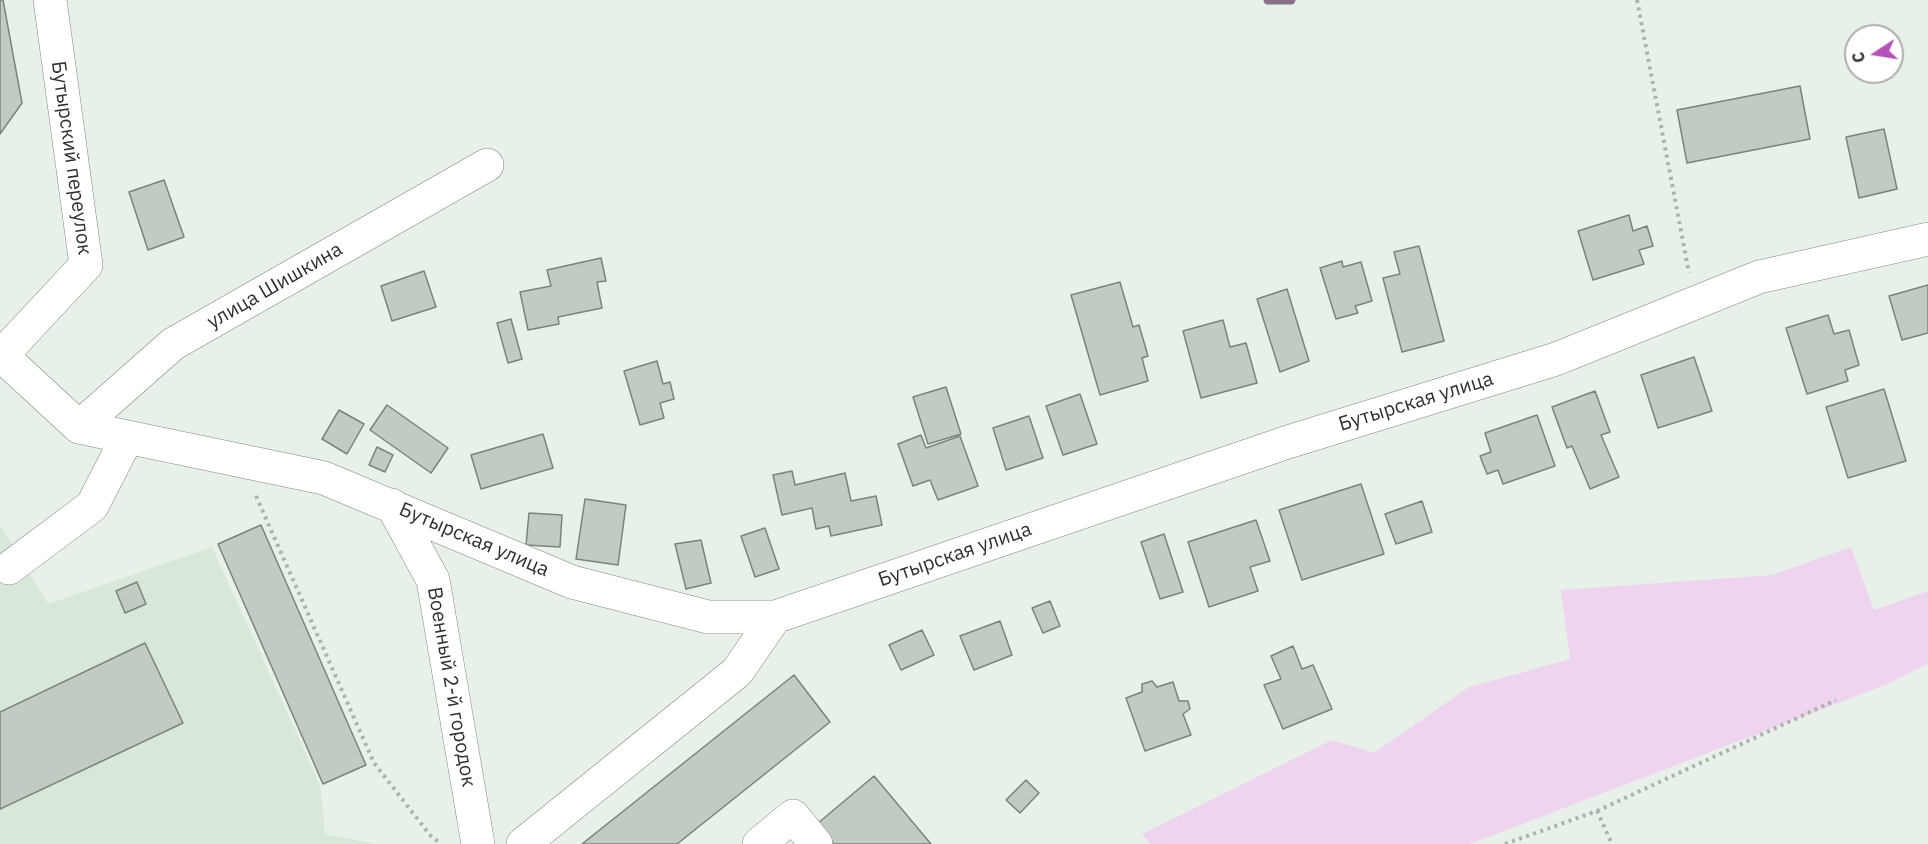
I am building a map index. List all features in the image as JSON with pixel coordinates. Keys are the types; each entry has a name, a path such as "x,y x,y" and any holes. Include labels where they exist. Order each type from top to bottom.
{"street":[{"name":"Бутырский переулок","path":"1,355 86,265 50,0"},
{"name":"улица Шишкина","path":"79,427 173,344 487,165"},
{"name":"Бутырская улица","path":"1,355 79,427 324,478 572,582 708,617 775,617 1288,442 1556,359 1759,277 1928,239"},
{"path":"9,568 92,506 127,438"},
{"name":"Военный 2-й городок","path":"392,505 433,580 478,844"},
{"path":"523,844 737,672 775,617"},
{"path":"759,844 794,816 816,844"}],"path":[{"path":"1637,0 1684,250 1689,273 1700,301"},
{"path":"243,462 374,763 430,835 441,844"},
{"path":"1505,844 1597,811 1836,700"},
{"path":"1597,811 1612,844"}],"shaded area":[{"path":"0,525 48,604 212,547 320,785 325,834 375,844 0,844"},
{"path":"1851,547 1874,610 1928,591 1928,664 1885,685 1470,844 1151,844 1142,834 1332,740 1374,753 1469,687 1570,659 1561,590 1772,575"}],"building":[{"path":"0,0 3,0 22,103 0,134"},
{"path":"1800,86 1810,139 1687,163 1677,110"},
{"path":"1884,129 1897,189 1859,198 1846,137"},
{"path":"164,180 184,237 148,250 129,192"},
{"path":"1629,215 1633,231 1647,226 1653,246 1639,250 1644,264 1593,280 1578,231"},
{"path":"1419,246 1444,341 1402,352 1383,278 1400,274 1394,252"},
{"path":"601,258 606,281 597,282 602,308 558,317 559,324 528,330 520,292 551,286 547,270"},
{"path":"1342,261 1343,267 1361,262 1372,301 1355,306 1358,313 1336,319 1320,268"},
{"path":"424,271 436,307 392,321 381,286"},
{"path":"1120,282 1133,327 1139,325 1148,356 1142,358 1148,381 1100,395 1071,295"},
{"path":"1928,285 1928,333 1902,340 1889,296"},
{"path":"1287,289 1309,361 1280,372 1257,299"},
{"path":"1828,315 1834,334 1849,330 1859,365 1845,370 1848,381 1807,394 1786,328"},
{"path":"511,319 522,359 508,363 497,323"},
{"path":"1223,320 1230,347 1246,343 1257,383 1201,398 1183,331"},
{"path":"1694,357 1712,411 1658,428 1641,375"},
{"path":"657,361 663,384 670,382 674,399 660,403 664,418 640,425 624,371"},
{"path":"946,387 961,434 928,444 913,397"},
{"path":"1884,389 1906,461 1848,478 1826,407"},
{"path":"1595,391 1610,432 1601,435 1619,477 1590,489 1572,446 1567,448 1552,407"},
{"path":"1080,394 1097,444 1063,455 1046,406"},
{"path":"387,405 448,448 431,473 370,430"},
{"path":"339,410 364,424 347,454 322,439"},
{"path":"1537,415 1555,466 1503,484 1498,470 1487,474 1480,456 1491,452 1485,433"},
{"path":"1029,416 1043,458 1006,470 993,428"},
{"path":"543,434 553,468 481,489 471,455"},
{"path":"921,435 926,448 960,436 978,486 938,500 930,480 913,486 898,444"},
{"path":"377,447 393,455 385,472 369,465"},
{"path":"792,471 795,485 845,473 851,501 876,496 882,525 831,536 829,526 816,529 812,508 782,515 773,475"},
{"path":"1361,484 1384,554 1302,580 1279,510"},
{"path":"585,499 626,505 618,565 576,559"},
{"path":"1422,501 1432,532 1396,544 1385,514"},
{"path":"529,513 562,515 560,547 526,545"},
{"path":"1256,520 1270,561 1250,567 1258,591 1209,607 1188,542"},
{"path":"261,525 366,765 323,784 218,544"},
{"path":"765,528 779,569 755,577 741,536"},
{"path":"1164,534 1183,592 1160,599 1141,542"},
{"path":"701,540 711,583 686,589 675,544"},
{"path":"137,582 146,604 125,613 116,591"},
{"path":"1050,601 1060,626 1043,633 1032,608"},
{"path":"1000,621 1012,655 974,670 960,636"},
{"path":"922,630 934,655 901,670 889,645"},
{"path":"145,643 183,723 0,809 0,712"},
{"path":"1293,646 1302,669 1313,665 1332,709 1283,729 1264,685 1281,679 1271,656"},
{"path":"794,675 830,722 677,844 582,844"},
{"path":"1152,681 1157,687 1173,682 1179,701 1188,701 1190,709 1183,714 1191,735 1145,751 1126,698 1142,692 1142,684"},
{"path":"874,776 931,844 834,844 817,824"},
{"path":"1026,780 1039,793 1020,813 1006,800"}],"waterway":[{"path":"1268,0 1291,0"}]}
